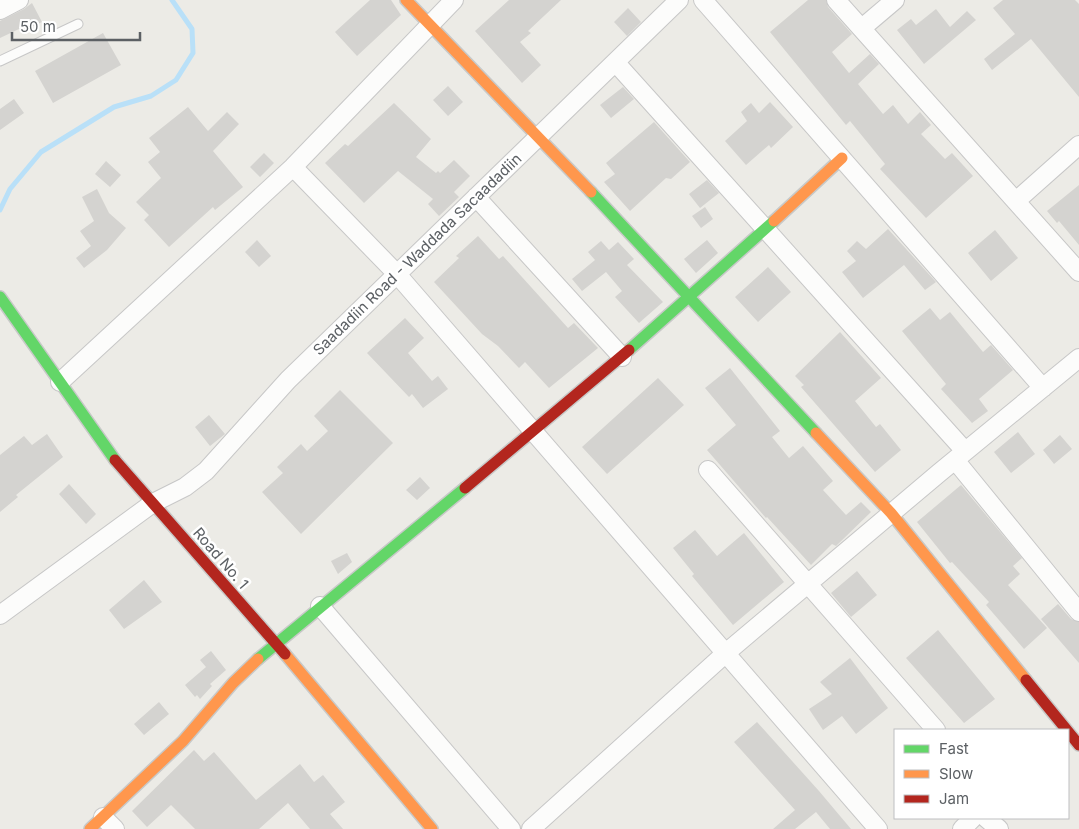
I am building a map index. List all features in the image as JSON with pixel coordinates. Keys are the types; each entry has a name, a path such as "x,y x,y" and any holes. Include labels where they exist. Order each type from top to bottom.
{"main road":[{"path":"406,0 540,136 891,513 1071,726 1079,745"},
{"path":"90,829 183,741 233,683 276,643 534,432 690,299 842,158"},
{"name":"Road No. 1","path":"0,297 116,461 276,643 432,829"}],"street":[{"path":"0,10 19,0"},
{"path":"60,382 293,167 454,0"},
{"name":"Saadadiin Road - Waddada Sacaadadiin","path":"0,615 153,503 184,487 206,471 288,380 679,0"},
{"path":"703,0 1042,388"},
{"path":"836,0 1079,272"},
{"path":"862,28 895,0"},
{"path":"616,63 765,229 960,456 1079,612"},
{"path":"1016,201 1079,145"},
{"path":"293,167 396,274 727,652 878,829"},
{"path":"476,197 622,356"},
{"path":"531,829 727,652 891,513 1079,358"},
{"path":"708,470 935,729"},
{"path":"320,606 511,829"},
{"path":"103,817 116,829"},
{"path":"962,829 972,819"},
{"path":"987,819 999,829"}],"lane":[{"path":"0,61 78,24"}],"building":[{"path":"370,0 391,0 401,15 357,56 335,32"},
{"path":"509,0 561,0 528,31 531,33 520,42 541,65 522,83 475,31"},
{"path":"808,0 826,0 828,7 852,34 832,52 849,73 870,54 879,64 858,84 883,114 893,105 908,124 920,112 931,125 921,134 945,159 952,153 973,176 926,218 880,169 885,164 850,121 846,125 770,32"},
{"path":"1003,0 1075,0 1079,4 1079,97 1031,39 992,70 984,59 1015,34 993,8"},
{"path":"32,3 42,22 21,32 19,29 0,38 0,21"},
{"path":"628,8 641,22 627,36 614,22"},
{"path":"936,9 950,27 967,11 976,20 924,64 897,30 911,19 916,25"},
{"path":"103,33 121,65 53,103 35,71"},
{"path":"448,86 463,102 448,116 433,100"},
{"path":"623,87 634,99 611,118 600,105"},
{"path":"14,99 24,113 0,130 0,109"},
{"path":"770,102 793,127 771,148 769,145 746,165 725,141 747,121 741,112 751,103 759,113"},
{"path":"394,103 431,139 416,157 436,173 438,171 440,173 454,160 470,176 454,192 459,197 439,216 428,204 433,199 398,171 364,203 325,163 345,144 348,146"},
{"path":"188,107 208,131 227,112 239,124 213,151 243,187 215,210 213,207 169,247 144,220 149,215 136,202 161,178 148,162 160,152 149,138"},
{"path":"654,122 690,162 671,179 666,178 630,211 604,182 615,174 606,163"},
{"path":"264,153 274,163 260,177 250,167"},
{"path":"106,161 121,175 110,187 95,174"},
{"path":"707,180 719,193 700,208 689,194"},
{"path":"1079,185 1079,245 1059,221 1057,223 1047,211"},
{"path":"97,189 109,213 126,228 107,250 84,268 76,258 91,246 80,231 94,221 82,197"},
{"path":"705,207 713,219 701,228 692,216"},
{"path":"888,229 936,282 925,290 904,265 863,298 842,272 856,261 847,251 857,241 866,249"},
{"path":"995,230 1018,258 991,281 968,253"},
{"path":"478,236 499,259 503,256 568,328 574,323 598,348 549,388 525,362 519,368 498,346 482,334 434,282 459,258 456,256"},
{"path":"257,240 271,256 259,267 245,252"},
{"path":"707,240 718,253 696,273 684,259"},
{"path":"601,241 609,250 618,242 634,259 627,265 663,302 639,323 615,297 622,291 606,272 582,291 572,279 595,260 588,252"},
{"path":"768,267 791,292 758,322 735,297"},
{"path":"930,308 940,320 950,312 983,352 991,345 1013,370 979,399 988,411 972,423 941,389 946,384 902,331"},
{"path":"405,318 424,338 408,353 432,381 438,376 448,389 423,408 412,394 409,397 367,353"},
{"path":"840,332 881,378 855,401 876,427 880,424 901,450 875,472 801,387 804,385 795,376"},
{"path":"730,368 780,431 772,437 789,458 803,446 833,481 823,490 846,515 861,502 871,512 836,546 832,544 811,565 766,518 707,450 736,425 705,388"},
{"path":"658,378 684,405 607,474 582,447"},
{"path":"340,390 393,443 301,534 262,492 283,473 277,467 301,444 307,451 328,431 314,416"},
{"path":"209,415 225,434 210,446 195,427"},
{"path":"1018,432 1035,454 1011,473 994,452"},
{"path":"47,434 63,457 16,495 18,497 0,512 0,455 24,436 32,445"},
{"path":"1060,435 1072,449 1054,464 1043,450"},
{"path":"420,477 430,488 417,500 406,490"},
{"path":"69,484 96,514 86,524 59,494"},
{"path":"961,485 1022,558 1013,566 1020,574 1008,585 1047,628 1024,649 986,605 989,602 952,562 950,563 917,522"},
{"path":"695,530 717,556 744,533 784,582 733,625 692,576 694,574 673,548"},
{"path":"347,553 352,562 338,574 331,561"},
{"path":"857,571 877,595 851,617 831,593"},
{"path":"144,580 162,602 124,629 109,610"},
{"path":"1058,604 1071,619 1079,622 1079,663 1041,619"},
{"path":"938,630 995,699 964,723 906,658"},
{"path":"211,651 226,670 210,684 212,686 200,699 197,695 195,697 185,685 206,667 200,660"},
{"path":"850,658 888,708 856,734 842,716 823,730 809,709 832,694 820,682"},
{"path":"159,702 169,714 144,735 134,724"},
{"path":"757,722 851,829 830,829 816,812 795,829 773,829 795,810 734,742"},
{"path":"194,750 204,761 214,752 256,800 300,764 314,782 323,775 345,802 330,814 343,829 310,829 288,803 259,829 195,829 171,805 147,827 132,811"}],"waterway":[{"path":"0,210 10,189 41,152 114,107 151,96 176,80 193,53 192,29 172,0"}],"traffic: fast":[{"path":"591,192 816,433"},
{"path":"629,350 774,221"},
{"path":"0,297 115,460"},
{"path":"258,659 465,488"}],"traffic: slow":[{"path":"406,0 591,192"},
{"path":"774,221 842,158"},
{"path":"816,433 891,513 1026,680"},
{"path":"285,654 432,829"},
{"path":"90,829 183,741 233,683 258,659"}],"traffic: jam":[{"path":"465,488 629,350"},
{"path":"115,460 285,654"},
{"path":"1026,680 1066,729"},
{"path":"1069,733 1079,745"}]}
